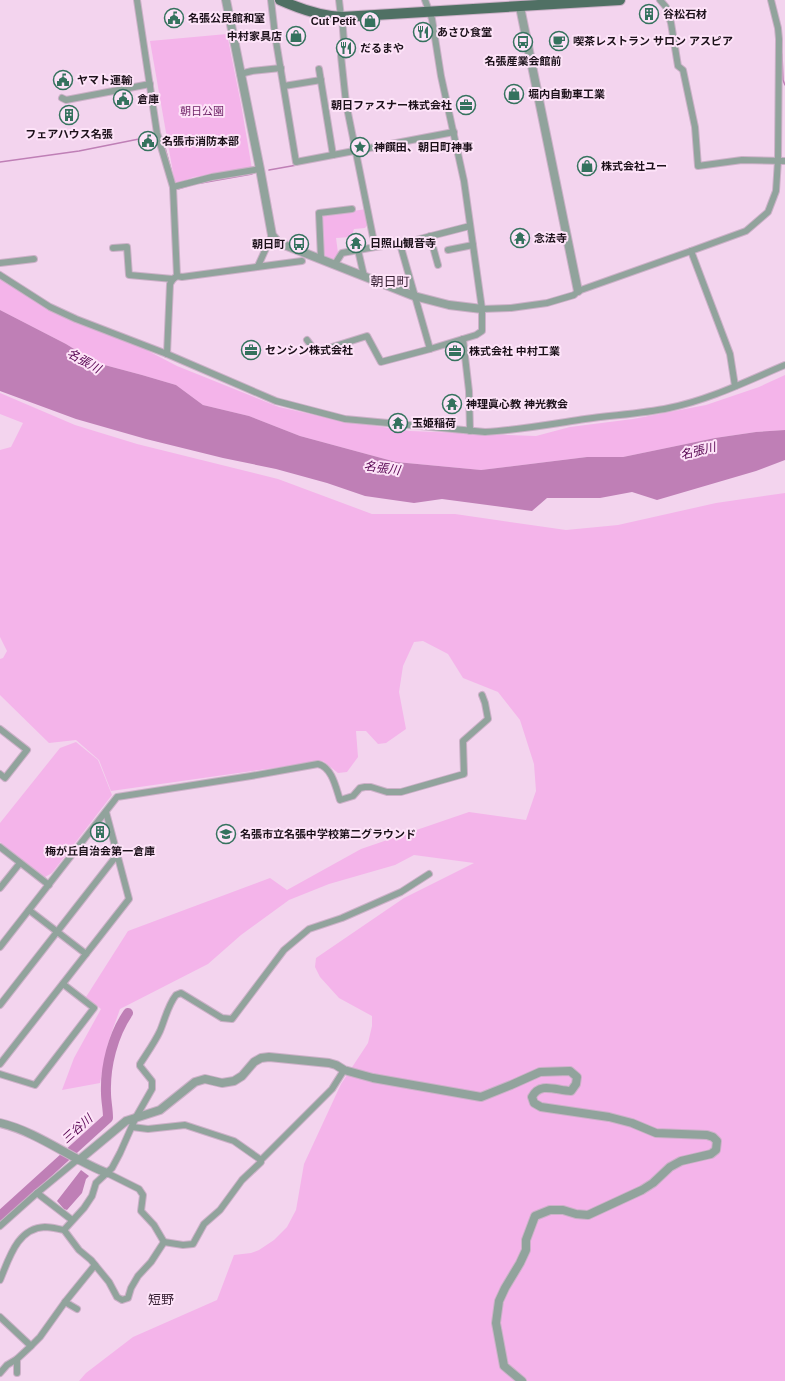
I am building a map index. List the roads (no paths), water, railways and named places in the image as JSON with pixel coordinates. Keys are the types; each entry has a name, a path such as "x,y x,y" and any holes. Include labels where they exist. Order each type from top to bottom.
{"main road":[{"path":"280,0 312,12 342,17 520,3 620,0"}],"street":[{"path":"137,0 158,137 175,186 175,278 170,284 167,354"},
{"path":"226,0 272,234 277,241 414,296 449,305 482,309 511,308 547,303 574,296 578,291 691,252 746,231 768,212 776,191 781,77 778,33 771,0"},
{"path":"271,0 275,35 296,162 454,132"},
{"path":"339,0 345,55 341,56 341,67 346,103 375,246"},
{"path":"307,340 316,352 367,336 381,362 463,339 482,331 482,309 464,181 441,76 436,37 424,0"},
{"path":"660,0 666,7 671,23 678,66 683,70 694,127 698,166 742,160 785,160"},
{"path":"520,3 578,291"},
{"path":"240,74 252,71 281,68"},
{"path":"318,69 333,155"},
{"path":"284,86 321,80"},
{"path":"62,98 66,100 150,84"},
{"path":"175,186 212,177 260,169"},
{"path":"321,258 319,213 352,209"},
{"path":"335,264 342,253 375,246 400,244 470,226"},
{"path":"258,266 272,234"},
{"path":"430,236 438,265"},
{"path":"400,244 430,349"},
{"path":"448,250 473,245"},
{"path":"113,248 127,247 129,275 128,283"},
{"path":"358,250 364,276"},
{"path":"691,252 730,354 735,386"},
{"path":"0,263 34,259"},
{"path":"129,275 175,278 302,261"},
{"path":"0,275 50,307 76,319 167,354 276,401 337,418 366,422 470,431 502,431 669,408 714,395 785,365"},
{"path":"463,339 469,391 470,431"},
{"path":"0,947 117,797 318,764 322,765 328,770 340,800 353,796 360,788 365,787 371,787 387,792 400,792 464,774 463,740 488,719 482,695"},
{"path":"0,729 27,750 5,778 0,774"},
{"path":"0,1064 129,899 106,812"},
{"path":"1,849 49,885"},
{"path":"0,1005 117,855"},
{"path":"0,888 20,863"},
{"path":"64,1230 84,1208 92,1196 96,1183 112,1168 136,1117 152,1089 152,1081 140,1064 148,1053 159,1032 167,1011 176,995 180,993 222,1018 232,1019 284,950 309,930 342,918 401,892 430,874"},
{"path":"29,910 86,954"},
{"path":"0,1074 35,1084 94,1008 62,984"},
{"path":"0,1226 76,1159 126,1121 160,1110 199,1080 208,1079 222,1083 234,1081 242,1076 254,1062 265,1057 329,1063 344,1070 373,1078 481,1097 540,1072 570,1071 577,1077 576,1084 571,1091 540,1088 535,1091 532,1097 534,1103 541,1107 609,1117 656,1133 707,1135 714,1137 717,1141 716,1150 710,1154 681,1161 670,1167 653,1184 588,1215 576,1214 563,1210 550,1210 535,1216 526,1240 526,1250 499,1301 496,1322 504,1366 522,1381"},
{"path":"164,1242 184,1245 193,1244 204,1224 220,1210 242,1180 332,1089 344,1070"},
{"path":"0,1123 28,1133 76,1159 139,1189 143,1196 141,1211 154,1225 164,1242"},
{"path":"132,1127 148,1129 185,1125 234,1141 261,1160"},
{"path":"37,1193 72,1220"},
{"path":"0,1280 15,1246 30,1230 44,1227 64,1230 79,1250 95,1265 109,1282 117,1297 122,1300 128,1298 131,1288 138,1276 151,1262 164,1242"},
{"path":"0,1373 7,1365 17,1359 40,1336 95,1265"},
{"path":"65,1302 77,1309"},
{"path":"0,1317 31,1346"},
{"path":"17,1359 17,1373"}],"water":[{"name":"名張川","path":"0,310 66,344 97,363 176,385 203,405 249,416 300,436 396,462 481,470 587,457 623,457 715,438 756,432 785,430 785,460 756,471 657,500 632,492 600,498 547,498 532,511 442,499 414,503 365,496 327,483 276,469 146,439 76,419 0,391"},
{"path":"81,1170 89,1176 86,1179 82,1193 67,1210 64,1209 57,1201"}],"waterway":[{"path":"782,54 783,80 785,85"},
{"path":"0,162 79,151 154,136 156,137"},
{"path":"160,137 162,137 171,170"},
{"path":"269,170 297,165"},
{"path":"201,183 252,174"},
{"path":"177,187 178,189 191,185"},
{"name":"三谷川","path":"0,1216 108,1118 106,1096 107,1072 114,1041 128,1013"}],"place":[{"name":"谷松石材","path":"649,14"},
{"name":"名張公民館和室","path":"174,18"},
{"name":"Cut Petit","path":"370,21"},
{"name":"あさひ食堂","path":"423,32"},
{"name":"中村家具店","path":"296,36"},
{"name":"喫茶レストラン サロン アスピア","path":"559,41"},
{"name":"名張産業会館前","path":"523,42"},
{"name":"だるまや","path":"346,48"},
{"name":"ヤマト運輸","path":"63,80"},
{"name":"堀内自動車工業","path":"514,94"},
{"name":"倉庫","path":"123,99"},
{"name":"朝日ファスナー株式会社","path":"466,105"},
{"name":"フェアハウス名張","path":"69,115"},
{"name":"名張市消防本部","path":"148,141"},
{"name":"神饌田、朝日町神事","path":"360,147"},
{"name":"株式会社ユー","path":"587,166"},
{"name":"念法寺","path":"520,238"},
{"name":"日照山観音寺","path":"356,243"},
{"name":"朝日町","path":"299,244"},
{"name":"センシン株式会社","path":"251,350"},
{"name":"株式会社 中村工業","path":"455,351"},
{"name":"神理眞心教 神光教会","path":"452,404"},
{"name":"玉姫稲荷","path":"398,423"},
{"name":"梅が丘自治会第一倉庫","path":"100,832"},
{"name":"名張市立名張中学校第二グラウンド","path":"226,834"}],"district":[{"name":"朝日町","path":"390,281"},
{"name":"短野","path":"161,1299"}],"park label":[{"name":"朝日公園","path":"202,111"}]}
